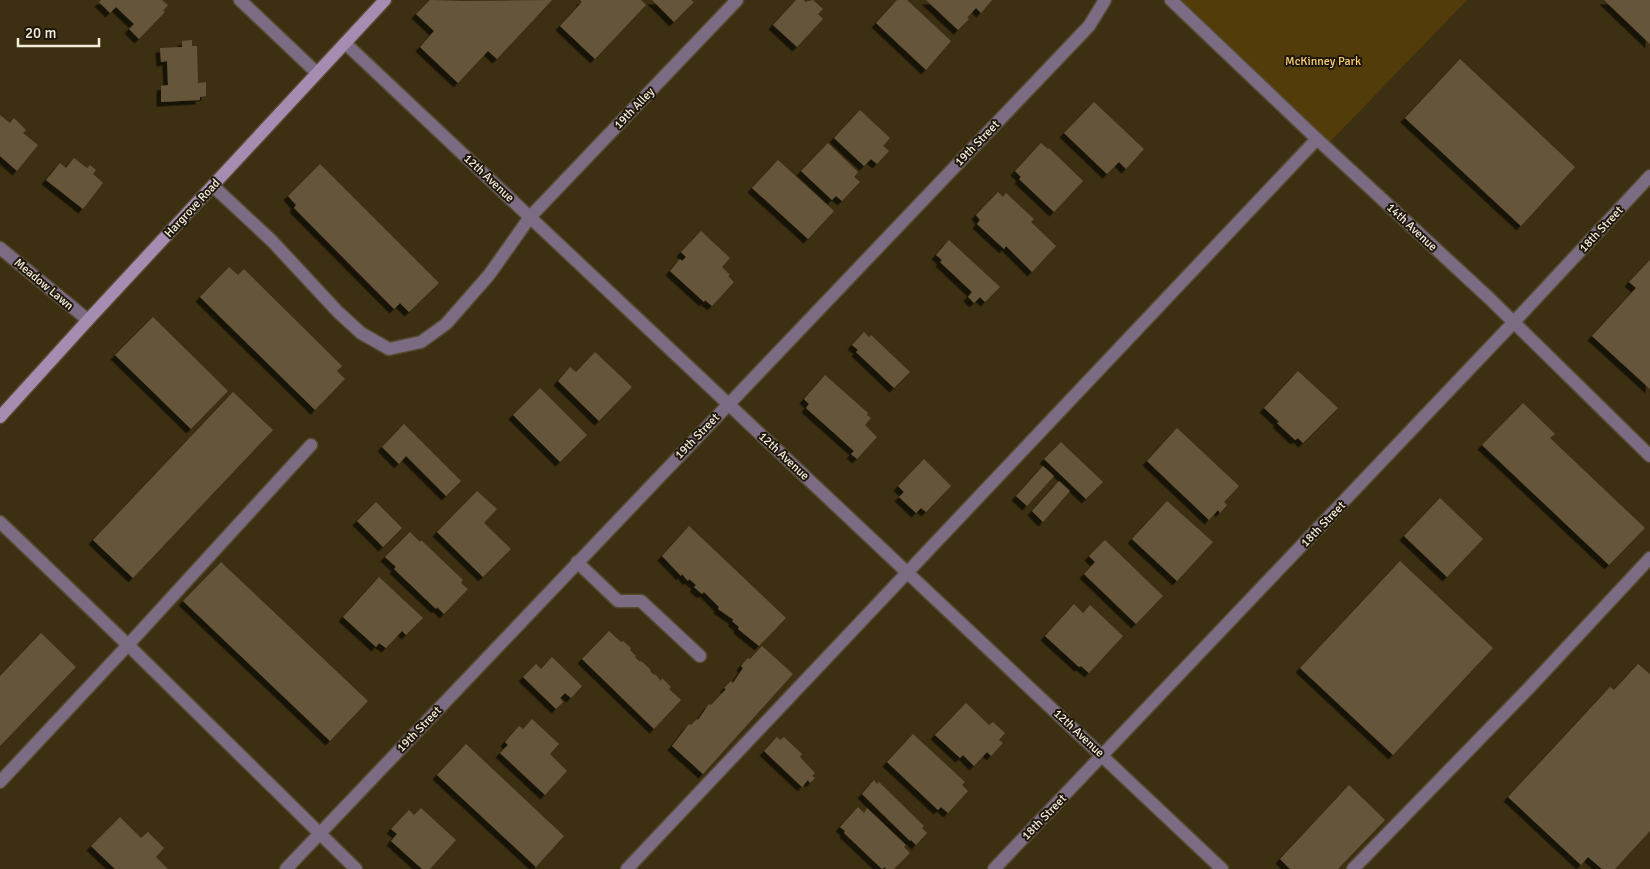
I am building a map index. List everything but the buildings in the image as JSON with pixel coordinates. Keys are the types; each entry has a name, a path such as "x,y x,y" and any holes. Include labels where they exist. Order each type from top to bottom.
{"main road":[{"name":"Hargrove Road","path":"0,417 385,0"}],"street":[{"path":"240,0 317,73"},
{"name":"19th Alley","path":"213,186 272,241 344,318 361,333 389,349 421,342 446,324 489,274 530,217 737,0"},
{"name":"19th Street","path":"286,869 1089,26 1105,0"},
{"name":"14th Avenue","path":"1171,0 1317,140 1514,322 1650,456"},
{"name":"12th Avenue","path":"345,43 1222,869"},
{"path":"627,869 1317,140"},
{"name":"18th Street","path":"994,869 1514,322 1650,176"},
{"name":"Meadow Lawn","path":"0,248 88,320"},
{"path":"0,782 311,445"},
{"path":"0,522 356,869"},
{"path":"1353,869 1529,688 1650,558"},
{"path":"577,562 618,602 641,601 700,656"}],"green space":[{"name":"McKinney Park","path":"1171,0 1467,0 1325,147"}]}
